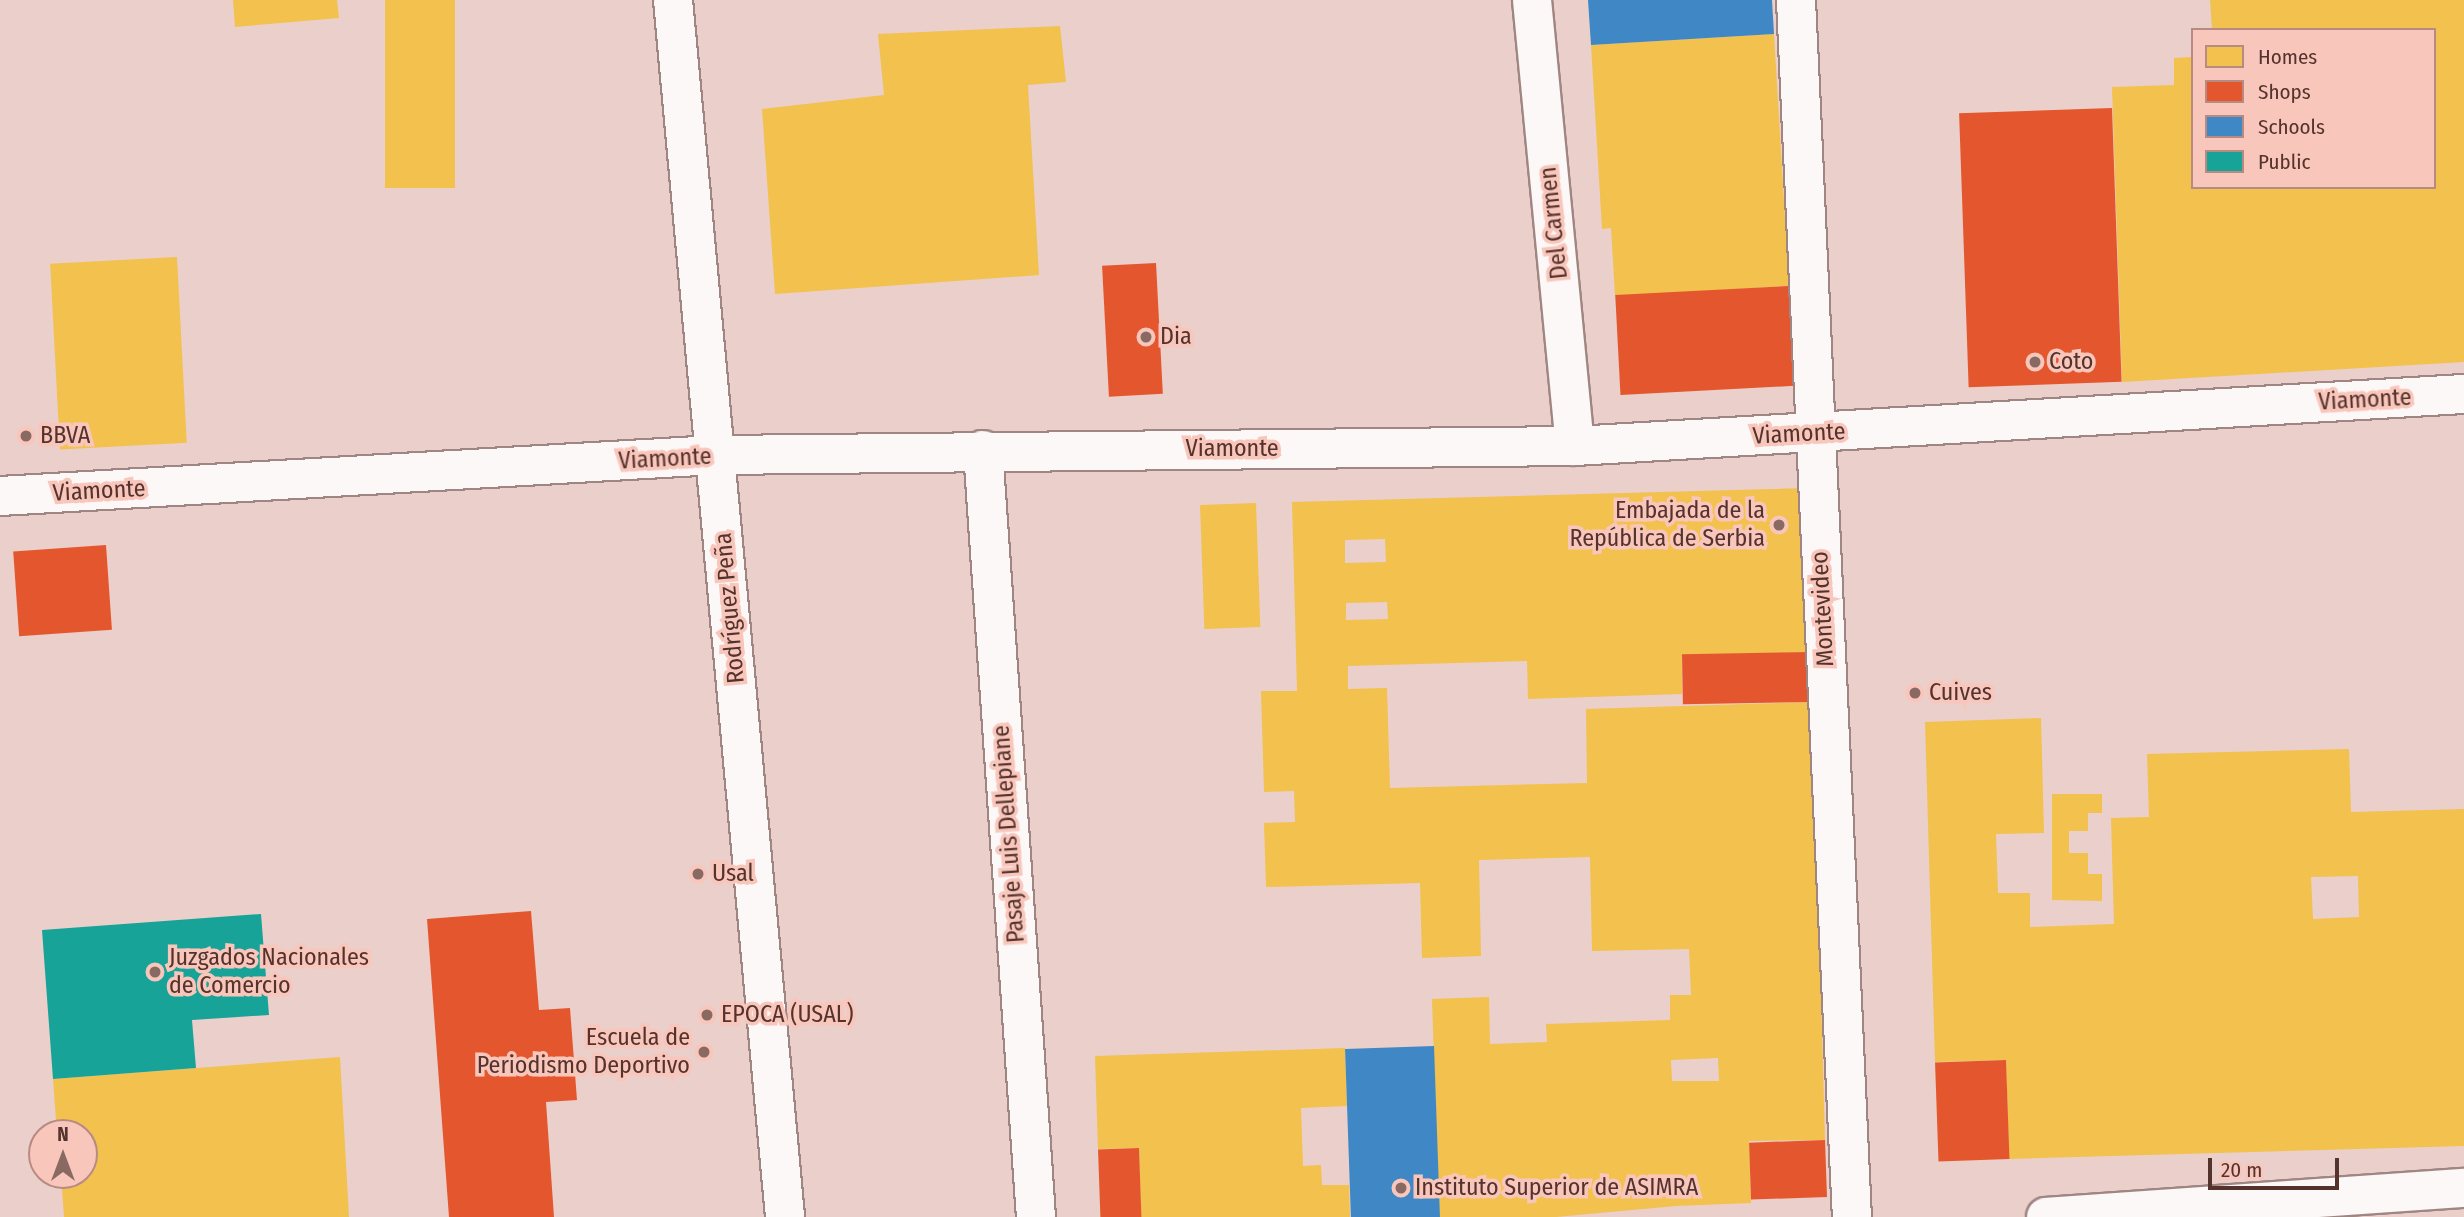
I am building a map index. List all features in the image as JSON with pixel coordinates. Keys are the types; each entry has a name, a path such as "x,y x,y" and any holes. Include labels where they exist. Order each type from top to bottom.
{"street":[{"name":"Rodríguez Peña","path":"673,0 785,1217"},
{"name":"Del Carmen","path":"1532,0 1575,446"},
{"name":"Montevideo","path":"1796,0 1852,1217"},
{"name":"Viamonte","path":"0,496 716,455 983,450 1575,446 2464,394"},
{"name":"Pasaje Luis Dellepiane","path":"983,450 1036,1217"},
{"path":"2046,1217 2464,1188"}],"building: Homes":[{"path":"233,0 337,0 339,18 235,27"},
{"path":"385,0 455,0 455,188 385,188"},
{"path":"2210,0 2464,0 2464,362 2122,382 2112,87 2174,85 2174,58 2191,57 2191,189 2436,189 2436,28 2212,28"},
{"path":"1060,26 1066,82 1028,85 1039,275 775,294 762,109 884,95 878,34"},
{"path":"1774,34 1789,286 1615,296 1611,228 1602,229 1591,45"},
{"path":"177,257 187,443 60,449 50,264"},
{"path":"1807,488 1812,652 1682,656 1682,694 1528,699 1527,661 1348,666 1348,689 1387,688 1390,788 1587,783 1586,709 1813,702 1825,1140 1749,1141 1751,1203 1676,1206 1556,1217 1439,1217 1432,999 1489,997 1490,1044 1547,1042 1546,1024 1670,1020 1670,995 1691,995 1689,949 1592,951 1590,857 1479,860 1481,956 1422,958 1420,883 1266,887 1264,823 1295,822 1294,791 1264,792 1261,691 1297,691 1292,502","holes":["1385,539 1386,562 1345,563 1345,540","1387,602 1388,619 1346,620 1346,603","1718,1058 1719,1081 1672,1081 1671,1060"]},
{"path":"1256,503 1260,627 1204,629 1200,505"},
{"path":"2041,718 2044,833 1996,834 1998,893 2030,893 2030,927 2114,924 2111,818 2149,817 2147,754 2349,749 2351,812 2464,809 2464,1146 2009,1159 2006,1060 1935,1062 1925,722","holes":["2358,876 2359,917 2313,919 2311,877"]},
{"path":"2052,794 2102,794 2102,813 2088,813 2088,831 2069,831 2069,853 2088,853 2088,874 2102,874 2102,901 2052,900"},
{"path":"1345,1048 1347,1106 1301,1108 1303,1166 1321,1165 1322,1185 1349,1185 1350,1217 1141,1217 1139,1148 1098,1149 1095,1056"},
{"path":"340,1057 349,1217 64,1217 62,1189 98,1189 98,1119 56,1119 53,1079"}],"building: Shops":[{"path":"2112,108 2122,382 1969,387 1959,113"},
{"path":"1156,263 1163,394 1109,397 1102,266"},
{"path":"1789,286 1794,386 1620,395 1615,295"},
{"path":"106,545 112,630 19,636 13,551"},
{"path":"1812,652 1813,702 1683,704 1682,654"},
{"path":"531,911 539,1010 570,1008 577,1100 546,1102 554,1217 449,1217 427,919"},
{"path":"2006,1060 2009,1159 1938,1161 1935,1062"},
{"path":"1825,1140 1827,1197 1751,1200 1749,1143"},
{"path":"1139,1148 1141,1217 1100,1217 1098,1149"}],"building: Schools":[{"path":"1588,0 1772,0 1774,34 1591,45"},
{"path":"1434,1046 1440,1217 1351,1217 1345,1049"}],"building: Public":[{"name":"Juzgados Nacionales de Comercio","path":"261,914 269,1015 192,1020 196,1068 53,1079 42,930"}],"place":[{"name":"Dia","path":"1146,337"},
{"name":"Coto","path":"2035,362"},
{"name":"BBVA","path":"26,436"},
{"name":"Embajada de la República de Serbia","path":"1779,525"},
{"name":"Cuives","path":"1915,693"},
{"name":"Usal","path":"698,874"},
{"name":"Juzgados Nacionales de Comercio","path":"155,972"},
{"name":"EPOCA (USAL)","path":"707,1015"},
{"name":"Escuela de Periodismo Deportivo","path":"704,1052"},
{"name":"Instituto Superior de ASIMRA","path":"1401,1188"}]}
